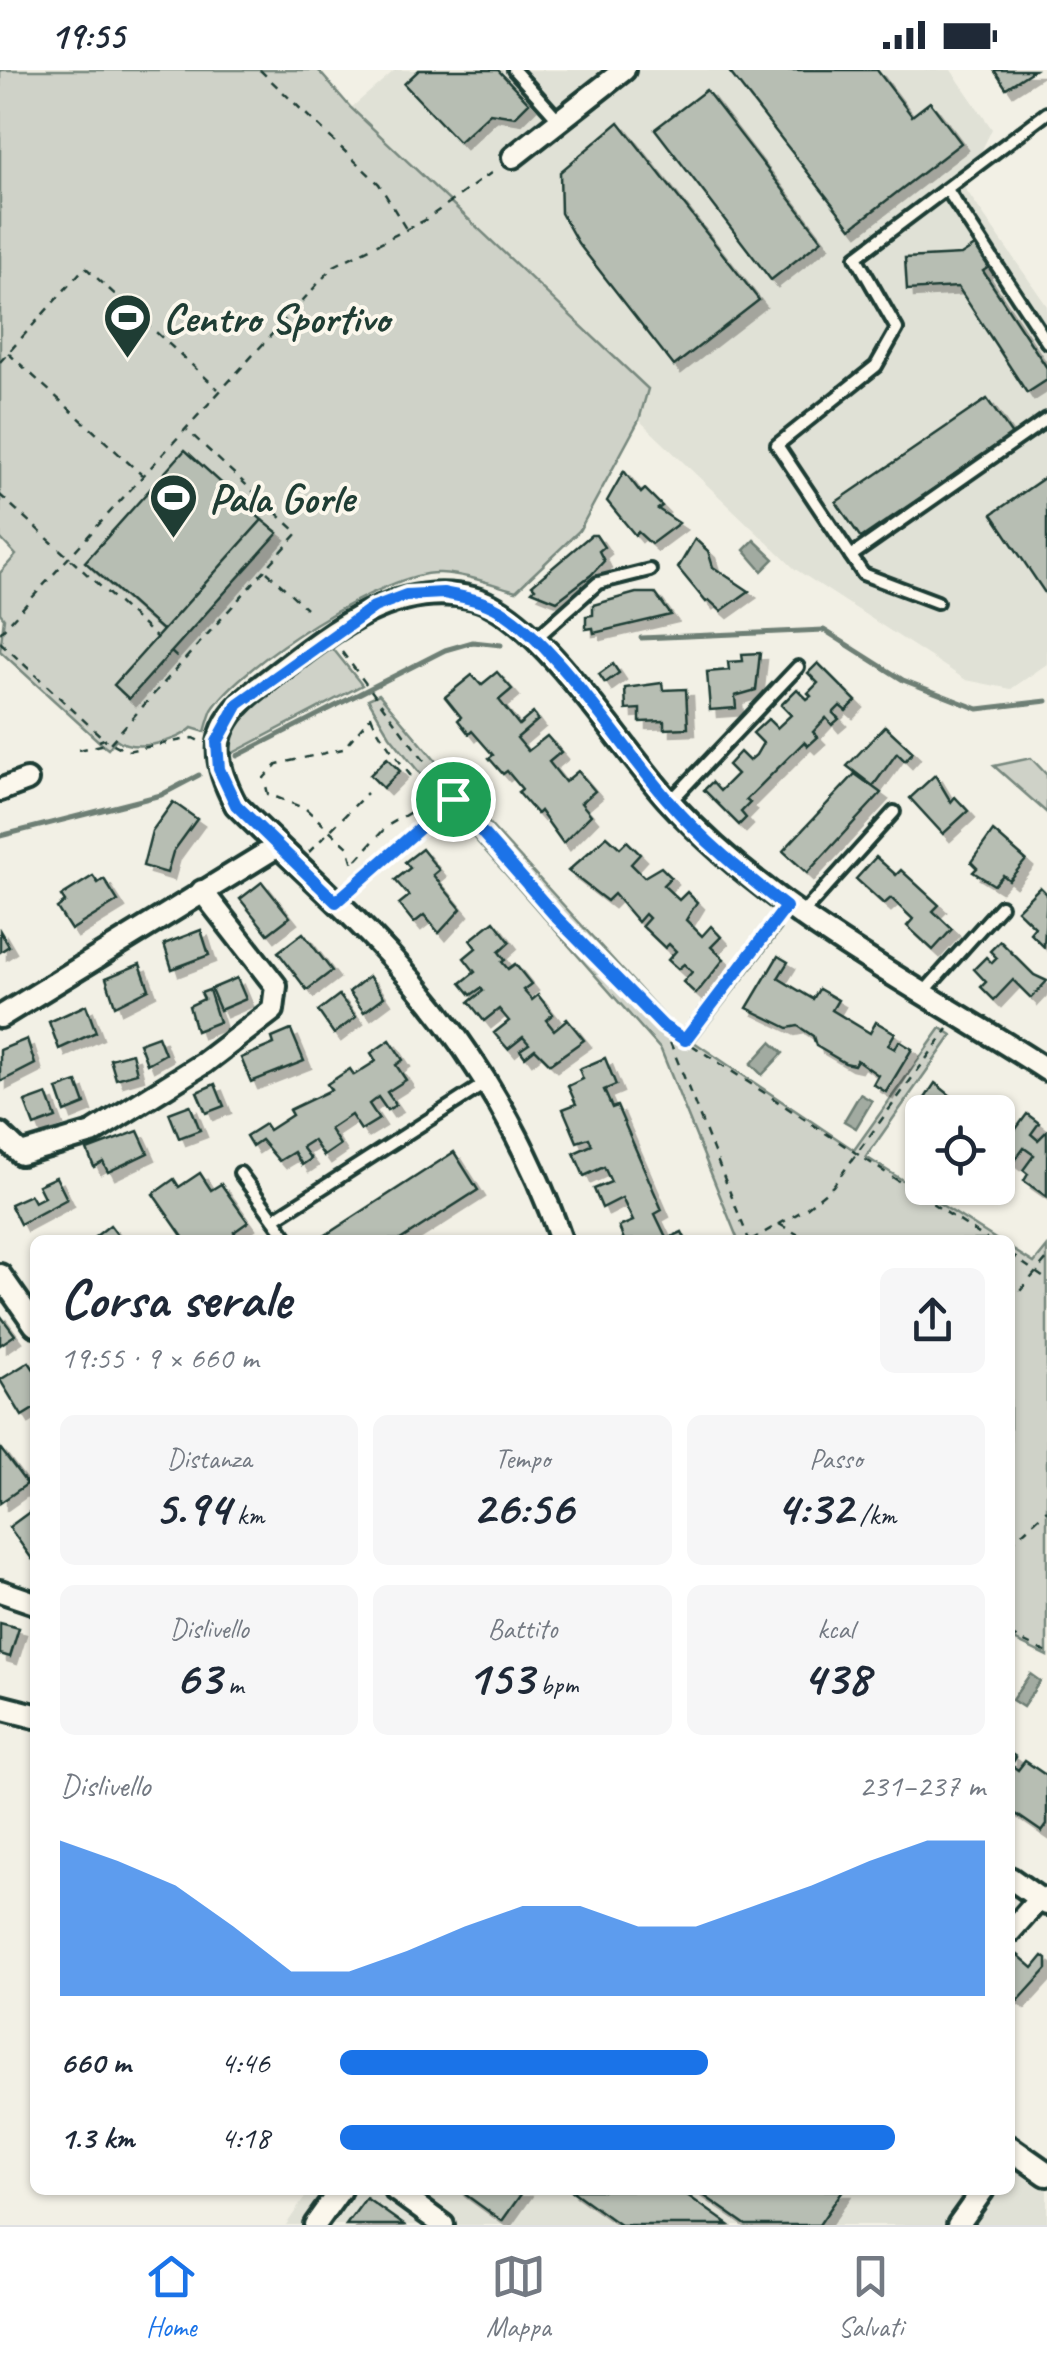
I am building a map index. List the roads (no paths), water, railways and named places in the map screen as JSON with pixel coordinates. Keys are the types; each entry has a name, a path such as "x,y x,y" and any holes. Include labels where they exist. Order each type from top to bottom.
{"street":[{"path":"512,157 624,70"},
{"path":"559,1235 548,1202 487,1083 414,982 236,805 219,769 217,742 238,704 374,607 406,595 443,593 478,599 505,614 534,639 670,802 734,866 793,911 1045,1064"},
{"path":"0,790 27,780"},
{"path":"0,1018 278,846"},
{"path":"0,1134 21,1154 92,1133 204,1062 273,1010 276,986 202,891"},
{"path":"0,1274 30,1319"},
{"path":"3,1588 30,1600"},
{"path":"0,1706 30,1715"},
{"path":"1015,1881 1043,1901 1015,1927"},
{"path":"1015,2153 1047,2174"},
{"path":"315,2225 336,2195"},
{"path":"402,2195 443,2225"},
{"path":"958,2225 979,2195"}],"lane":[{"path":"514,70 560,120"},
{"path":"937,602 863,574 777,445 876,366 898,329 856,258 948,192 1047,113"},
{"path":"948,192 1047,342"},
{"path":"851,556 1047,419"},
{"path":"534,639 598,583 650,570"},
{"path":"670,802 798,667"},
{"path":"793,911 894,812"},
{"path":"923,992 1001,906"},
{"path":"274,1219 487,1083"},
{"path":"240,1173 285,1235"}],"waterway":[{"path":"641,638 824,630 903,680 978,709 1047,701"},
{"path":"237,756 445,650 473,642 501,645"},
{"path":"0,836 161,795 199,775"}],"place":[{"name":"Centro Sportivo","path":"128,360"},
{"name":"Pala Gorle","path":"174,540"}]}
